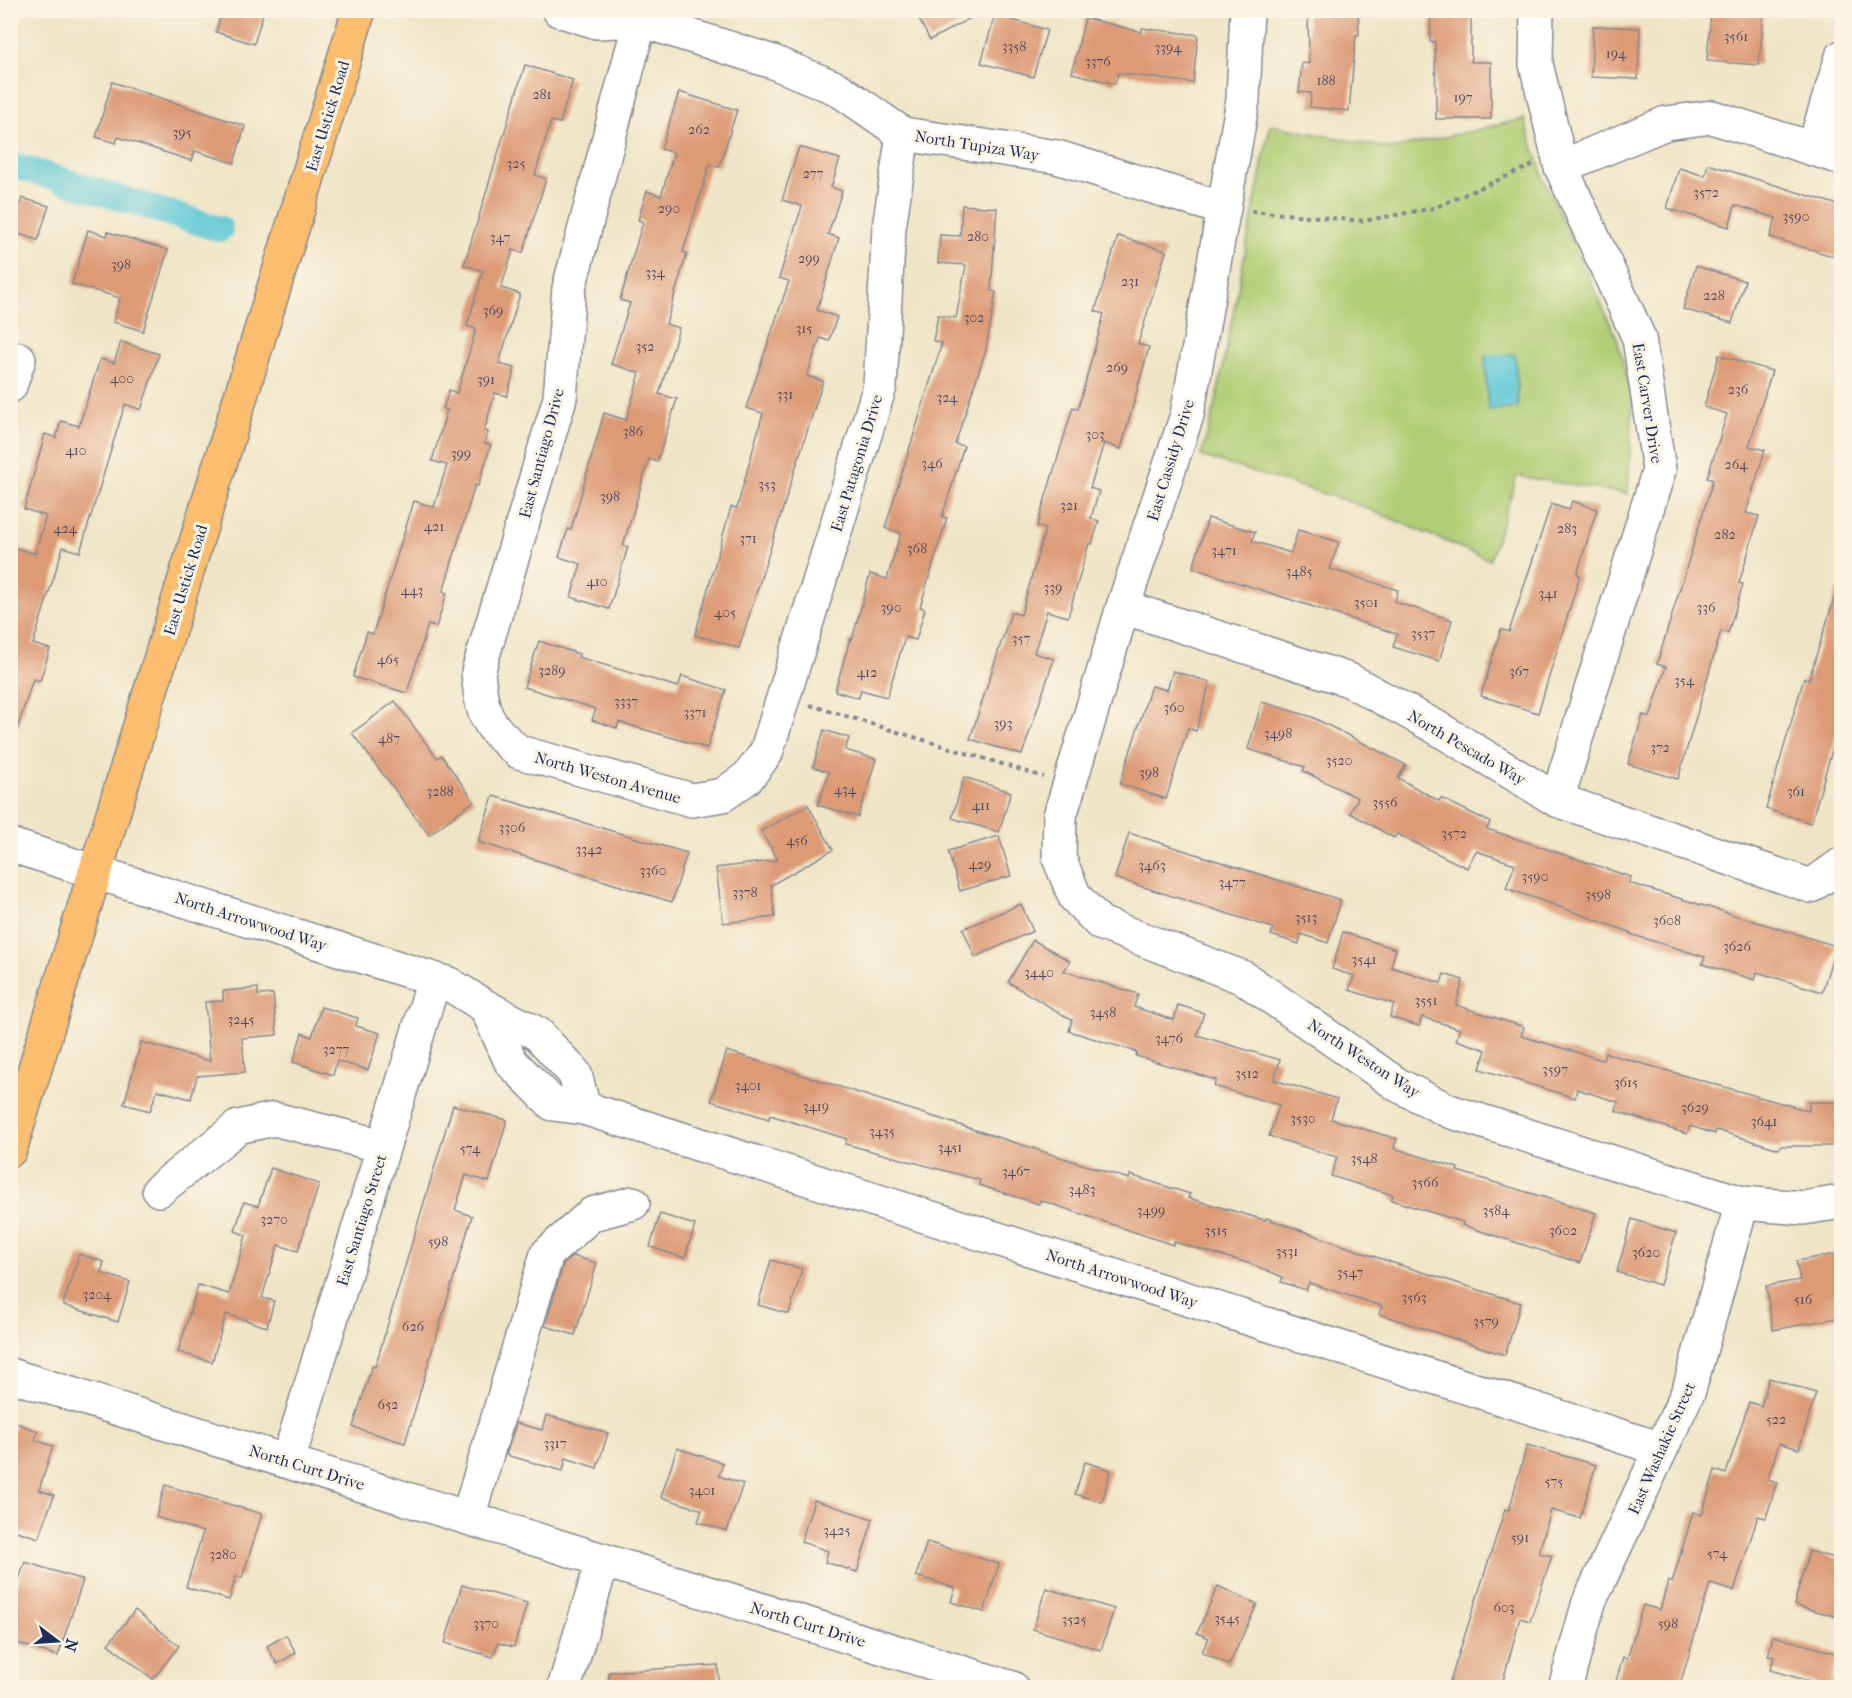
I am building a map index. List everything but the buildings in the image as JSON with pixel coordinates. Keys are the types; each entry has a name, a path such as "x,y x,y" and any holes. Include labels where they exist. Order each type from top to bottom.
{"main road":[{"name":"East Ustick Road","path":"10,1150 359,10"}],"street":[{"name":"North Tupiza Way","path":"559,10 597,22 638,14 773,62 838,89 903,134 1057,157 1224,209"},
{"name":"East Cassidy Drive","path":"1075,897 1059,858 1060,816 1123,607 1187,415 1243,100 1247,10"},
{"name":"East Carver Drive","path":"1537,10 1536,64 1561,167 1639,338 1659,470 1557,800"},
{"name":"East Santiago Drive","path":"482,709 478,672 560,398 569,288 638,14"},
{"path":"1561,167 1666,123 1712,117 1827,154 1842,57"},
{"name":"East Patagonia Drive","path":"748,777 766,753 880,386 889,228 903,134"},
{"name":"North Pescado Way","path":"1123,607 1349,680 1434,726 1557,800 1811,886 1842,864"},
{"name":"North Weston Avenue","path":"482,709 496,733 519,752 692,800 723,795 748,777"},
{"name":"North Arrowwood Way","path":"10,845 449,984 486,1007 538,1034 575,1074 584,1108 1661,1449"},
{"name":"North Weston Way","path":"1075,897 1100,923 1244,978 1398,1085 1449,1111 1742,1203 1803,1208 1842,1202"},
{"name":"East Santiago Street","path":"288,1461 434,980"},
{"path":"159,1190 238,1128 274,1119 383,1146"},
{"path":"468,1517 547,1254 592,1214 633,1203"},
{"name":"East Washakie Street","path":"1564,1688 1589,1602 1689,1390 1742,1203"},
{"name":"North Curt Drive","path":"10,1375 1012,1688"},
{"path":"564,1688 603,1560"}],"path":[{"path":"1224,209 1363,220 1434,208 1529,165 1561,167"},
{"path":"783,697 1070,784"}],"green space":[{"path":"1524,119 1544,180 1617,338 1633,402 1628,494 1517,476 1490,560 1354,503 1201,456 1215,407 1270,125 1392,149"}],"water":[{"path":"1515,354 1518,408 1488,410 1485,356"}],"waterway":[{"path":"10,164 220,229"}]}
